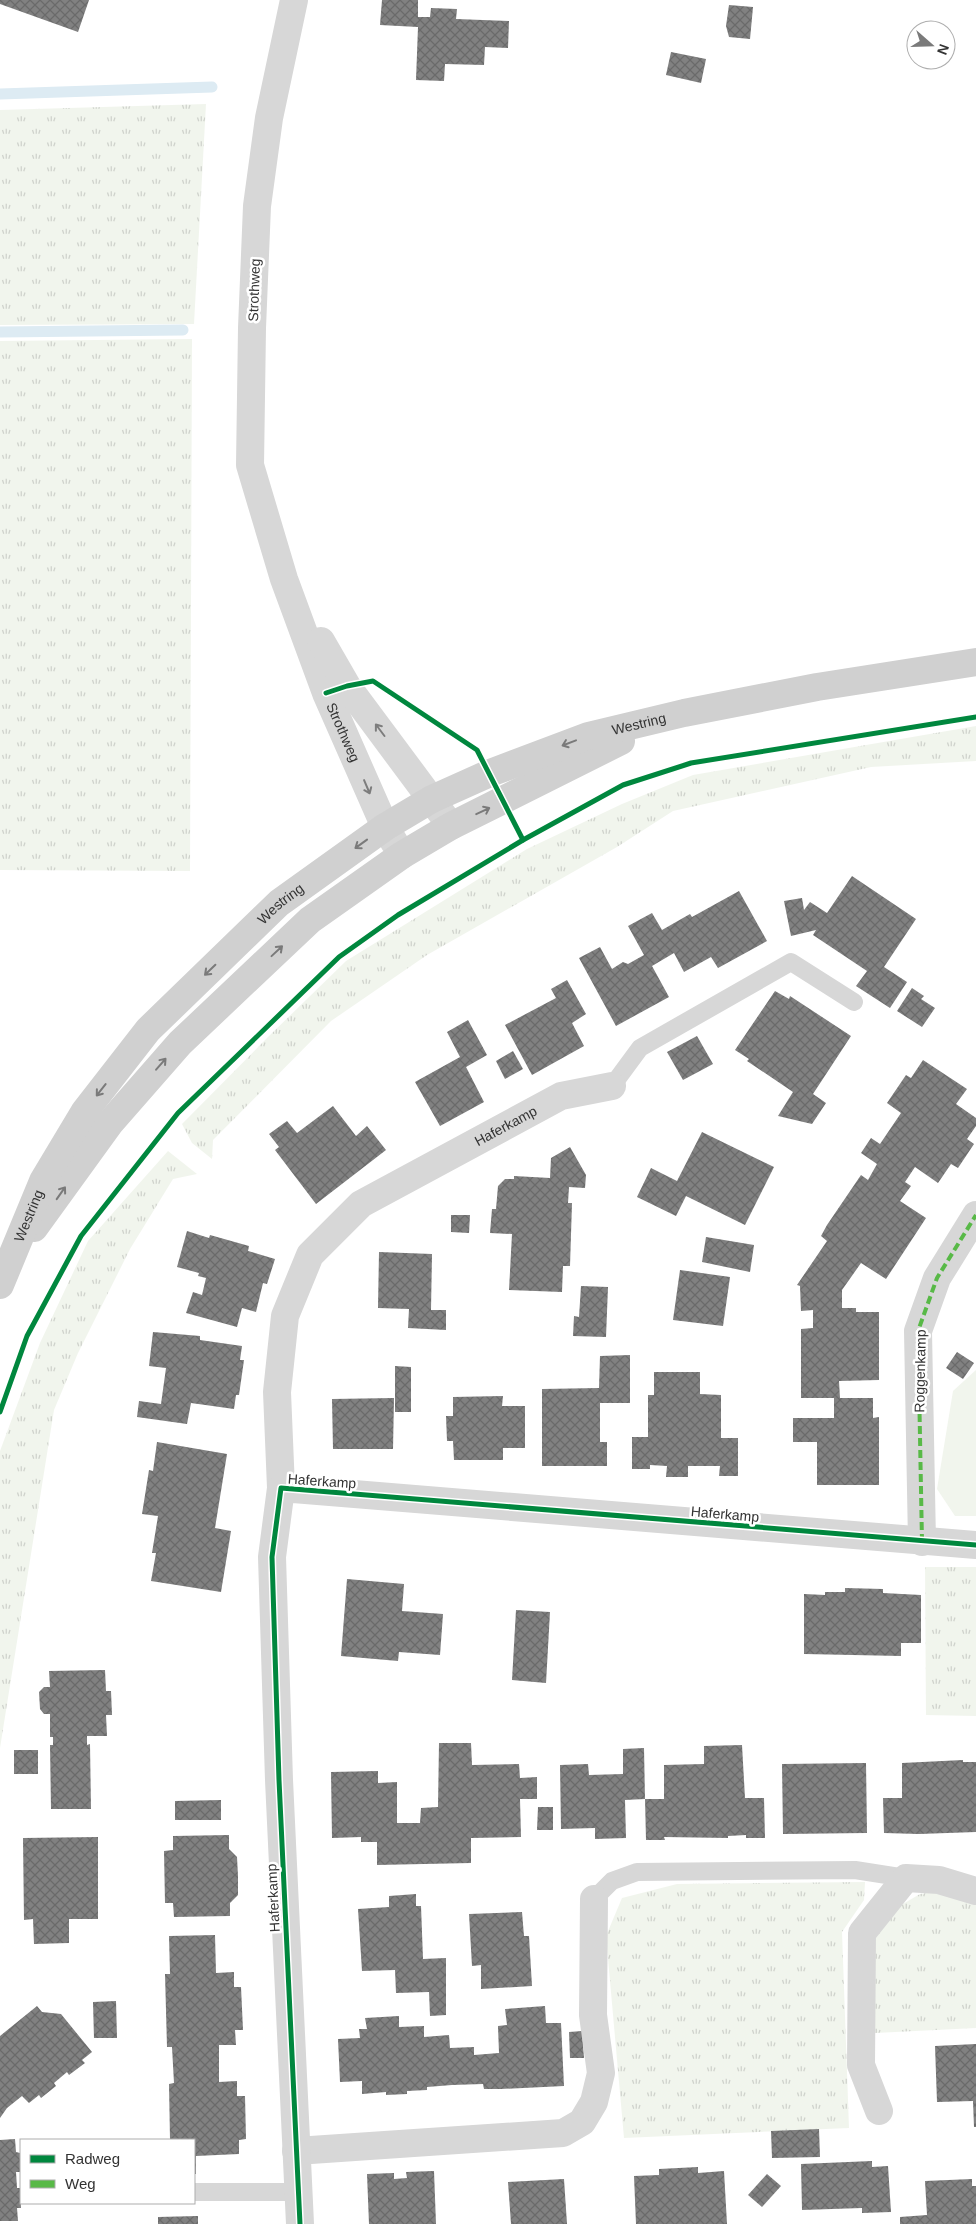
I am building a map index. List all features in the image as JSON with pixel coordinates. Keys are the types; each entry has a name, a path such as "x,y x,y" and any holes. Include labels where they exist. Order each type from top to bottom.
{"street":[{"name":"Strothweg","path":"294,0 269,118 257,206 252,328 250,465 284,579 326,693 385,827 402,855"},
{"name":"Strothweg","path":"284,579 347,686 451,826"},
{"name":"Westring","path":"0,1284 43,1181 86,1111 148,1030 279,903 385,827 432,799 490,773 588,736 684,713 817,687 976,662"},
{"name":"Westring","path":"11,1259 59,1196 110,1123 180,1043 310,920 402,855 451,826 504,801 599,750 684,713"},
{"name":"Haferkamp","path":"300,2224 279,1790 272,1557 282,1488 276,1392 285,1316 310,1255 361,1204 561,1096 612,1086"},
{"name":"Roggenkamp","path":"922,1542 918,1331 937,1278 976,1215"},
{"name":"Haferkamp","path":"282,1488 976,1545"},
{"path":"879,2111 861,2065 862,1933 906,1878 939,1880 976,1891"},
{"path":"296,2151 563,2132 582,2122 594,2102 601,2073 593,2015 594,1899"}],"lane":[{"path":"612,1086 640,1048 792,962 854,1002"},
{"path":"594,1899 612,1881 638,1872 855,1870 906,1878"},
{"path":"195,2192 297,2192"}],"green space":[{"path":"206,104 194,324 0,325 0,110"},
{"path":"192,339 190,871 0,870 0,341"},
{"path":"976,726 976,761 871,767 673,811 617,847 427,955 331,1021 213,1140 212,1159 192,1143 182,1124 346,961 527,849 622,804 693,775"},
{"path":"168,1151 197,1174 173,1179 130,1249 78,1353 54,1410 0,1748 0,1451 40,1343 88,1241"},
{"path":"976,1370 976,1516 955,1516 937,1489 953,1391"},
{"path":"925,1567 976,1567 976,1716 926,1715"},
{"path":"865,1882 864,1900 842,1932 849,2128 624,2138 606,1936 622,1898 677,1884"},
{"path":"939,1891 976,1900 976,2028 875,2033 873,1941 896,1908 920,1894"}],"building":[{"path":"0,0 89,0 78,32 0,4"},
{"path":"382,0 418,0 418,17 430,17 431,8 457,9 456,19 509,21 508,48 485,47 484,65 445,64 444,81 416,80 418,27 380,25"},
{"path":"729,5 753,7 750,39 729,37 726,26"},
{"path":"671,52 706,59 701,83 666,75"},
{"path":"852,876 916,919 884,967 907,982 890,1008 856,986 867,971 813,935 816,930 791,936 784,901 802,898 804,910 810,902 827,913"},
{"path":"739,891 767,941 718,968 711,957 684,972 674,953 652,966 669,997 616,1026 579,958 600,947 612,969 623,962 628,964 644,955 628,926 652,913 662,930 690,914 692,917"},
{"path":"567,980 586,1014 572,1023 584,1046 532,1075 505,1025 556,998 551,989"},
{"path":"912,988 924,996 921,999 935,1008 922,1027 897,1011"},
{"path":"775,991 789,999 790,996 851,1036 813,1094 826,1103 812,1124 778,1116 793,1092 747,1061 749,1059 735,1050"},
{"path":"468,1020 487,1055 466,1067 484,1102 440,1126 415,1082 460,1057 447,1032"},
{"path":"697,1036 713,1064 683,1080 667,1052"},
{"path":"513,1051 523,1069 505,1079 496,1061"},
{"path":"923,1060 967,1089 956,1104 976,1118 976,1126 967,1139 974,1144 958,1168 951,1164 938,1183 915,1167 905,1182 911,1186 900,1201 926,1218 886,1279 861,1263 842,1290 842,1308 856,1308 856,1312 879,1312 879,1380 839,1381 840,1398 873,1398 873,1418 879,1417 879,1485 817,1485 817,1442 793,1442 793,1418 834,1418 834,1398 801,1398 801,1329 813,1328 813,1310 801,1311 800,1286 797,1285 827,1241 821,1236 827,1225 861,1175 868,1180 877,1164 861,1153 871,1138 880,1144 901,1113 887,1103 906,1075 911,1078"},
{"path":"333,1106 356,1136 367,1126 386,1150 316,1204 275,1150 279,1147 269,1134 287,1121 297,1133"},
{"path":"702,1132 774,1167 745,1225 686,1196 676,1216 637,1197 651,1168 677,1181"},
{"path":"570,1147 586,1175 585,1188 569,1187 568,1203 572,1203 570,1266 563,1266 562,1292 509,1290 512,1234 490,1233 492,1209 496,1209 498,1186 505,1179 514,1179 514,1176 550,1178 551,1158"},
{"path":"451,1215 470,1215 469,1233 451,1232"},
{"path":"187,1231 209,1238 210,1235 249,1246 248,1251 275,1259 267,1284 263,1283 256,1312 242,1308 237,1327 186,1313 193,1292 202,1295 206,1278 198,1276 199,1273 177,1267"},
{"path":"706,1237 754,1245 750,1272 702,1262"},
{"path":"379,1252 432,1254 431,1310 446,1310 446,1330 408,1328 409,1309 378,1308"},
{"path":"680,1270 730,1277 723,1326 673,1320"},
{"path":"581,1286 608,1287 606,1337 573,1336 574,1316 579,1317"},
{"path":"153,1332 200,1336 200,1340 242,1346 240,1360 244,1360 239,1395 236,1395 234,1409 191,1403 187,1424 137,1417 139,1401 161,1404 166,1368 149,1366"},
{"path":"957,1352 974,1363 963,1379 946,1368"},
{"path":"630,1355 630,1403 600,1403 600,1442 607,1442 607,1466 542,1466 542,1389 599,1388 600,1356"},
{"path":"395,1366 411,1367 411,1412 395,1412"},
{"path":"654,1372 700,1372 700,1394 721,1395 721,1438 738,1438 738,1476 719,1476 720,1466 688,1466 688,1477 666,1477 667,1466 650,1465 650,1469 632,1469 632,1437 648,1437 648,1395 654,1395"},
{"path":"503,1396 502,1406 525,1406 525,1448 503,1448 503,1460 454,1460 453,1441 447,1441 446,1416 453,1416 453,1397"},
{"path":"394,1398 393,1449 333,1449 332,1399"},
{"path":"157,1442 227,1454 215,1528 231,1531 221,1592 151,1581 156,1553 152,1553 158,1516 142,1514 149,1470 153,1471"},
{"path":"347,1579 404,1584 402,1611 443,1614 440,1655 399,1652 398,1661 341,1656"},
{"path":"845,1588 883,1589 883,1593 921,1595 921,1643 901,1643 901,1656 804,1654 804,1594 825,1595 825,1592 845,1592"},
{"path":"516,1610 550,1612 546,1683 512,1680"},
{"path":"105,1670 106,1691 111,1691 112,1715 106,1715 107,1736 87,1736 87,1745 90,1744 91,1809 51,1809 50,1745 53,1745 53,1737 50,1737 50,1714 44,1714 40,1709 39,1692 44,1687 50,1687 49,1671"},
{"path":"439,1743 471,1743 472,1765 519,1764 520,1778 537,1777 537,1799 520,1799 521,1837 471,1838 471,1863 377,1865 377,1842 361,1842 361,1837 332,1838 331,1772 378,1771 378,1783 397,1782 397,1823 420,1823 421,1808 438,1807"},
{"path":"742,1745 745,1798 764,1798 765,1838 746,1838 746,1835 728,1836 728,1838 664,1837 665,1840 646,1840 645,1799 664,1799 664,1765 704,1764 704,1746"},
{"path":"644,1748 645,1799 625,1800 626,1838 595,1839 595,1828 561,1829 560,1765 588,1764 589,1775 623,1774 623,1749"},
{"path":"14,1750 38,1750 38,1774 14,1774"},
{"path":"963,1760 963,1762 976,1762 976,1832 884,1833 883,1798 902,1798 902,1763"},
{"path":"866,1763 867,1833 783,1834 782,1764"},
{"path":"221,1800 221,1820 175,1820 175,1801"},
{"path":"538,1807 553,1807 553,1830 537,1830"},
{"path":"229,1835 229,1849 237,1857 238,1876 238,1895 230,1903 230,1916 174,1917 173,1903 165,1903 164,1851 173,1850 173,1836"},
{"path":"98,1837 98,1919 69,1919 69,1943 34,1944 33,1919 24,1920 23,1838"},
{"path":"416,1894 416,1906 421,1906 423,1959 446,1958 446,2015 430,2016 429,1992 396,1993 395,1970 362,1971 358,1909 389,1907 389,1896"},
{"path":"522,1912 524,1936 529,1936 532,1986 481,1989 481,1965 472,1966 469,1914"},
{"path":"215,1935 216,1973 234,1972 234,1987 241,1987 243,2030 235,2030 236,2045 219,2045 219,2082 237,2081 237,2096 245,2096 246,2139 239,2140 239,2154 196,2156 196,2174 195,2139 170,2139 169,2084 174,2083 172,2047 167,2047 165,1974 170,1974 169,1936"},
{"path":"116,2001 117,2038 94,2038 93,2002"},
{"path":"37,2006 42,2012 61,2014 92,2052 82,2060 85,2063 69,2075 67,2072 54,2083 56,2086 41,2098 39,2095 29,2103 22,2096 7,2108 0,2118 0,2036"},
{"path":"545,2006 546,2023 561,2023 564,2086 484,2089 483,2084 452,2085 427,2087 427,2090 407,2091 407,2094 386,2095 386,2092 362,2094 362,2081 340,2082 338,2039 360,2038 359,2029 367,2029 365,2018 399,2016 399,2027 424,2026 424,2037 449,2035 450,2048 474,2047 474,2055 499,2053 498,2026 507,2025 505,2009"},
{"path":"582,2031 584,2058 570,2058 569,2032"},
{"path":"976,2044 976,2127 974,2127 973,2101 937,2102 935,2046"},
{"path":"819,2129 820,2157 772,2158 771,2131"},
{"path":"15,2139 16,2152 20,2153 20,2172 16,2172 17,2188 20,2188 21,2208 17,2208 18,2221 0,2221 0,2140"},
{"path":"872,2161 872,2167 888,2166 891,2212 862,2213 862,2208 802,2210 801,2164"},
{"path":"698,2167 698,2173 724,2171 727,2224 636,2224 634,2176 659,2175 659,2169"},
{"path":"434,2171 436,2224 369,2224 367,2174 394,2173 394,2179 407,2178 406,2172"},
{"path":"767,2174 781,2186 762,2207 748,2195"},
{"path":"564,2179 567,2224 511,2224 508,2182"},
{"path":"972,2179 972,2186 976,2186 976,2224 900,2224 900,2217 927,2215 925,2181"},
{"path":"198,2216 198,2224 158,2224 158,2217"}],"waterway":[{"path":"0,94 212,87"},
{"path":"0,332 183,330"}],"marked path":[{"path":"922,1542 918,1331 937,1278 976,1215"}],"cycle path":[{"path":"326,693 347,686 373,681 477,750 523,840"},
{"path":"0,1412 27,1336 81,1236 178,1113 339,957 398,915 523,840 623,785 691,763 976,717"},
{"path":"300,2224 279,1780 272,1557 281,1488 976,1545"}]}
